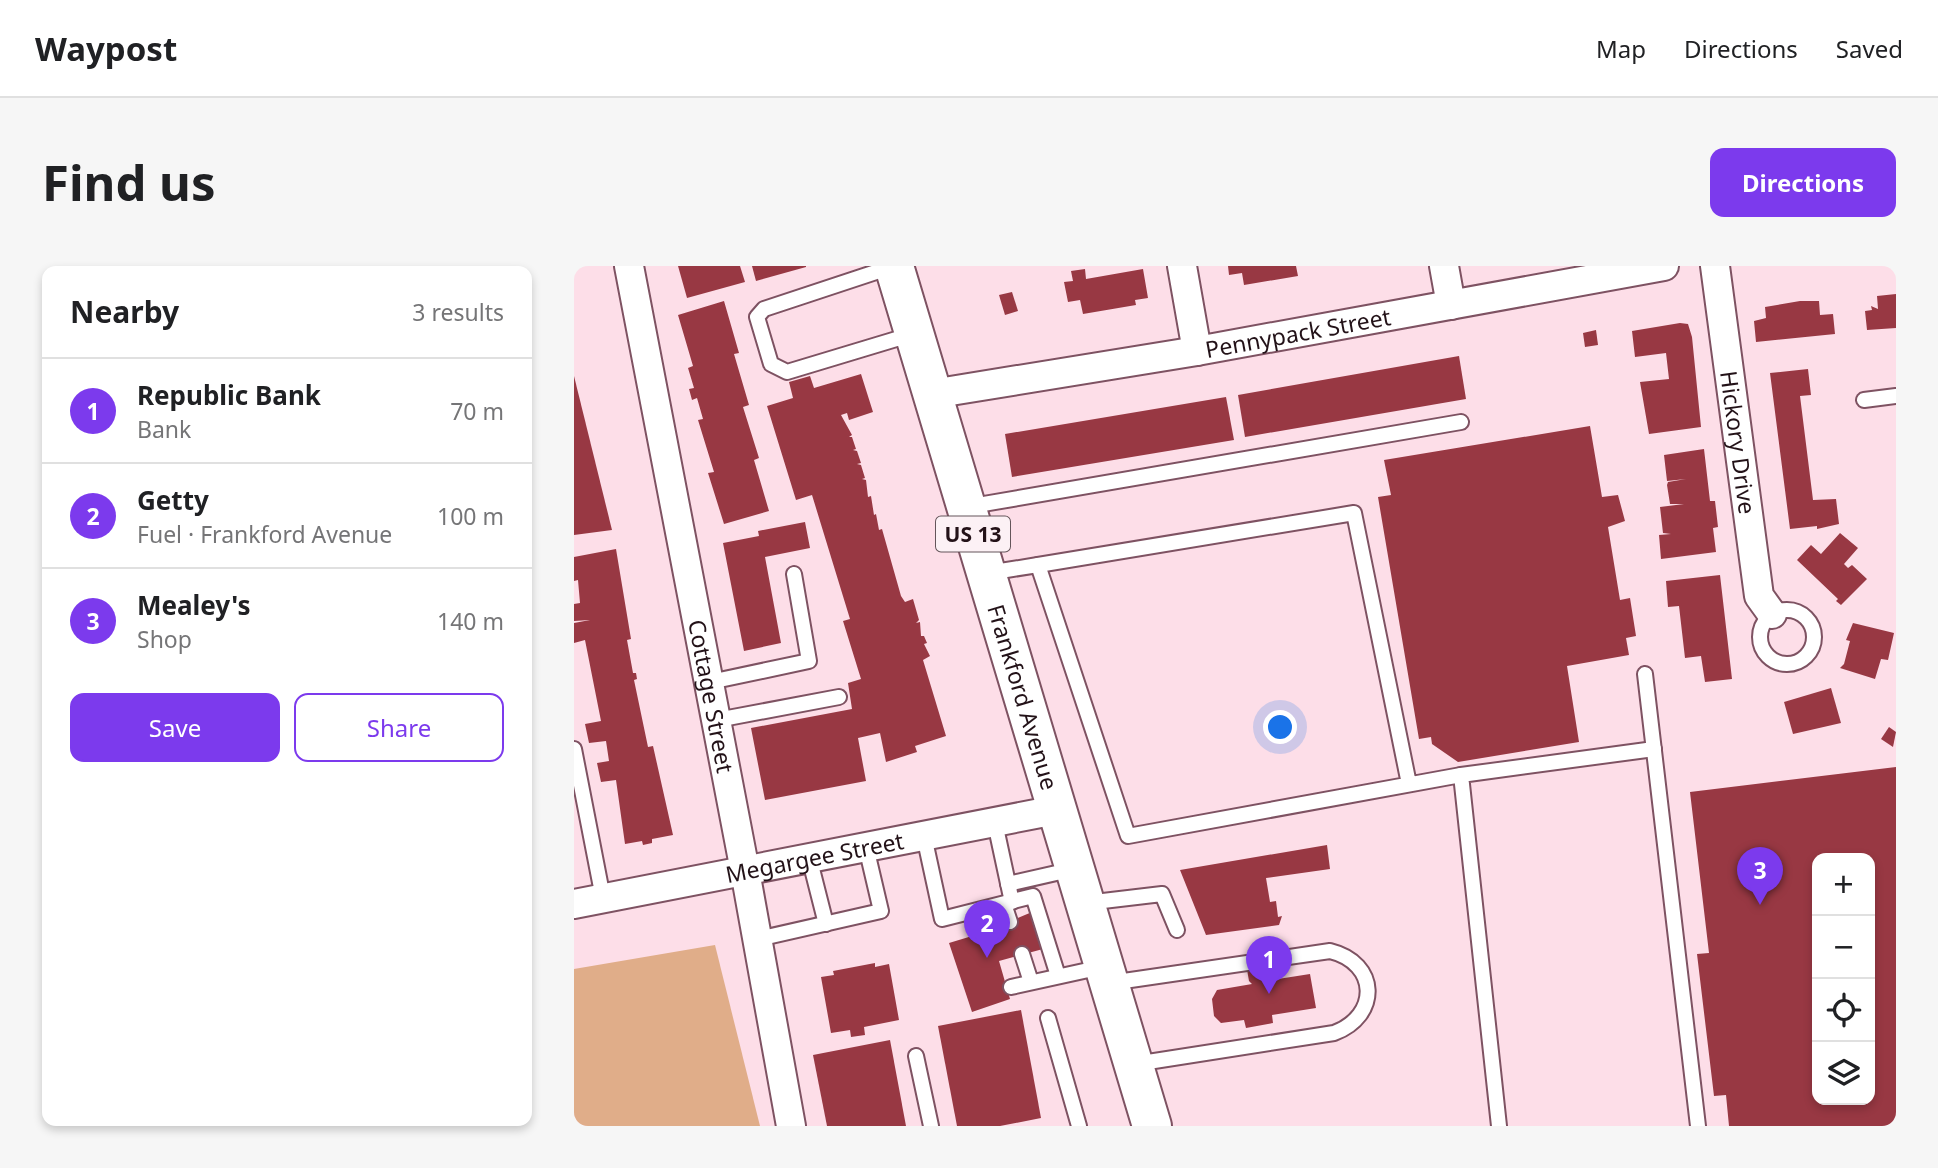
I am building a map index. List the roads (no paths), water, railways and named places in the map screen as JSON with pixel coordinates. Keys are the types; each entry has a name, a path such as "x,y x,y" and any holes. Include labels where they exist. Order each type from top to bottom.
{"main road":[{"name":"Frankford Avenue","path":"894,266 1152,1126"}],"street":[{"name":"Cottage Street","path":"629,266 746,871 791,1126"},
{"path":"1182,266 1196,351"},
{"path":"1444,266 1451,305"},
{"name":"Pennypack Street","path":"932,394 1196,351 1664,266"},
{"name":"Hickory Drive","path":"1716,266 1759,596 1772,614"},
{"name":"Megargee Street","path":"574,904 810,861 866,847 1056,810"}],"lane":[{"path":"894,266 764,309 757,317 758,327 771,364 787,372 914,334"},
{"path":"1864,400 1896,396"},
{"path":"965,507 1461,422"},
{"path":"985,574 1354,513 1409,784"},
{"path":"1038,565 1128,836 1461,775 1654,749"},
{"path":"710,682 809,661 794,574"},
{"path":"1645,674 1698,1126"},
{"path":"717,720 839,697"},
{"path":"574,749 603,898"},
{"path":"1461,775 1499,1126"},
{"path":"995,822 1008,884 1010,922"},
{"path":"924,836 942,919 1033,896 1058,976"},
{"path":"758,939 881,911 866,847"},
{"path":"810,861 826,924"},
{"path":"1008,884 1079,886 1162,894 1177,930"},
{"path":"985,909 992,930"},
{"path":"1011,987 1058,976 1106,975 1330,951 1354,961 1367,983 1364,1009 1357,1021 1334,1033 1133,1065"},
{"path":"1022,954 1031,982"},
{"path":"1048,1018 1079,1126"},
{"path":"916,1056 931,1126"}],"place":[{"name":"Mealey's","path":"1760,905"},
{"name":"Getty","path":"987,958"},
{"name":"Republic Bank","path":"1269,994"}]}
